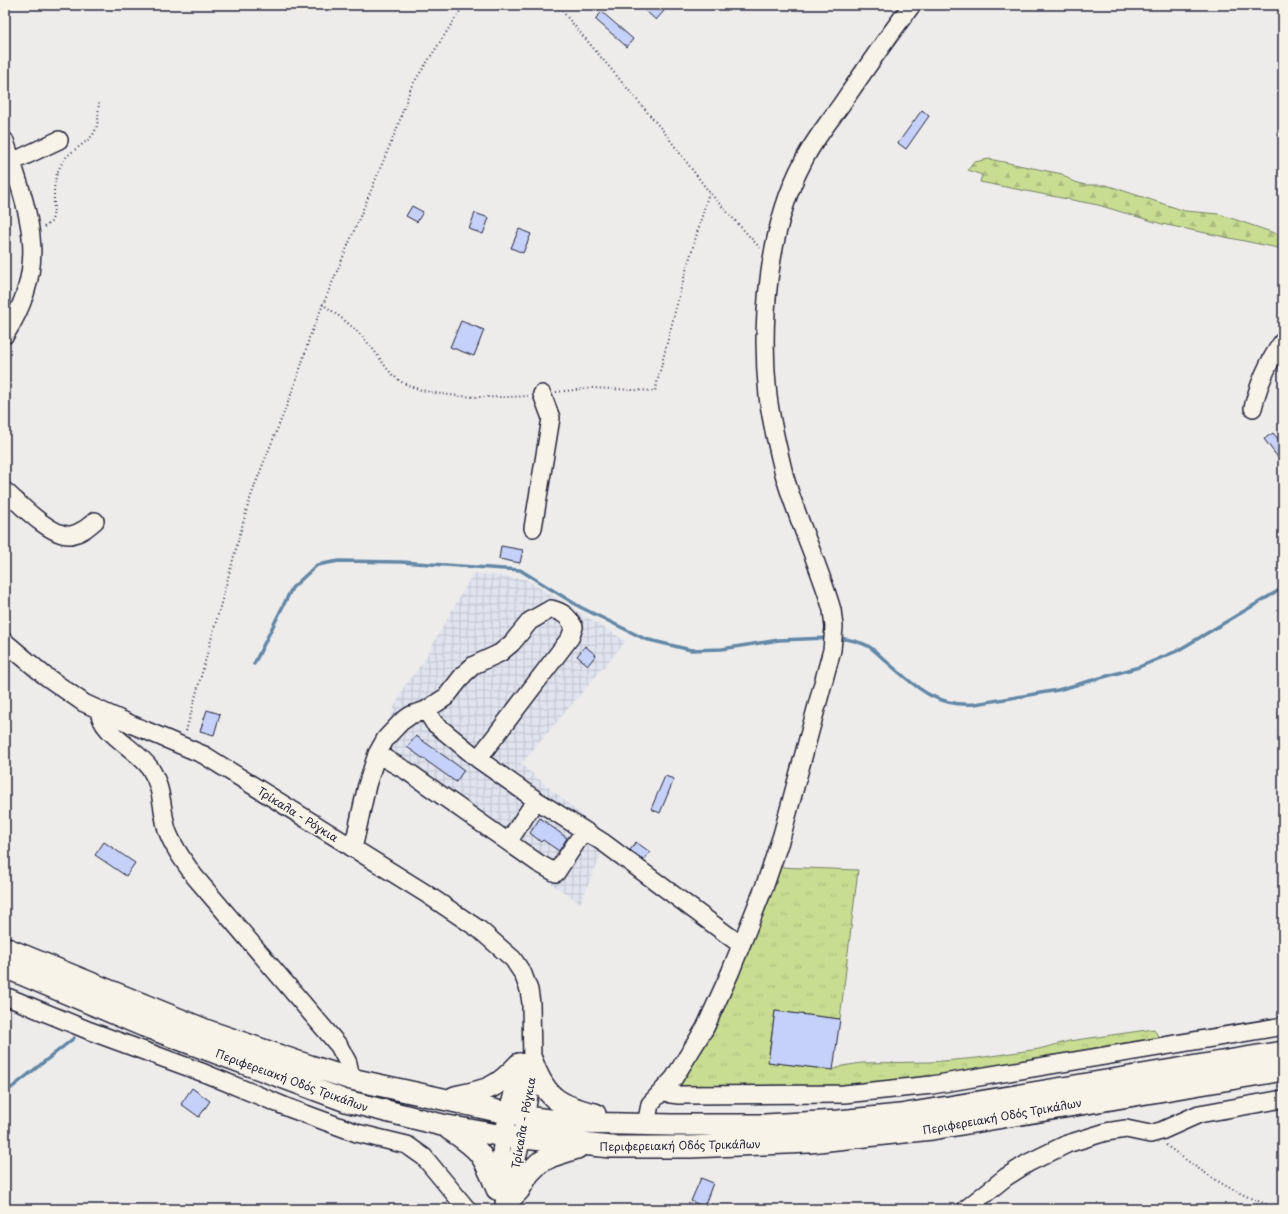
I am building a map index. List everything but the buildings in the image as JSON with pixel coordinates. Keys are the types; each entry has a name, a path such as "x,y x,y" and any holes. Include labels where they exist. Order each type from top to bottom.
{"main road":[{"name":"Περιφερειακή Οδός Τρικάλων","path":"5,948 208,1031 351,1079 516,1115 574,1123 641,1125 765,1125 839,1121 900,1115 941,1110 1283,1052"},
{"name":"Περιφερειακή Οδός Τρικάλων","path":"5,967 144,1026 322,1093 381,1111 442,1125 512,1137 618,1148 690,1147 852,1138 932,1129 1283,1070"},
{"path":"448,1099 477,1093 492,1087 508,1077 526,1062 547,1092 557,1102 579,1111 616,1118 641,1125"},
{"path":"442,1125 480,1151 502,1203 519,1190 529,1173 539,1163 552,1156 588,1145"}],"street":[{"path":"641,1125 650,1104 664,1089 688,1058 705,1028 766,885 782,835 832,650 834,620 828,597 801,528 788,485 770,407 766,342 767,305 772,262 788,197 802,162 816,139 912,5"},
{"path":"12,162 59,140"},
{"path":"5,141 31,231 33,264 30,281 20,309 5,335"},
{"path":"1254,408 1264,372 1283,341"},
{"path":"533,528 551,418 542,394"},
{"path":"5,491 57,533 72,535 82,531 96,521"},
{"path":"353,849 367,785 377,754 386,738 401,722 411,715 426,710 446,696 464,674 474,665 500,653 512,643 530,622 551,609 562,612 570,619 574,627 570,638 478,759"},
{"name":"Τρίκαλα - Ρόγκια","path":"5,642 59,687 99,710 204,755 425,893 480,930 513,959 523,974 529,990 531,1004 531,1036 512,1137 502,1203"},
{"path":"99,710 99,716 104,725 135,752 149,767 156,778 162,797 168,831 181,857 195,877 339,1046 348,1063 351,1079"},
{"path":"426,710 434,723 478,759 536,800 617,852 741,944"},
{"path":"377,754 407,771 508,842 556,873 584,831"},
{"path":"508,842 536,800"},
{"path":"5,996 90,1031 204,1073 289,1108 357,1133 407,1144 424,1156 467,1209"},
{"path":"664,1089 671,1094 679,1095 844,1094 903,1089 994,1076 1283,1026"},
{"path":"966,1209 1006,1177 1028,1163 1067,1144 1106,1132 1126,1129 1150,1134 1161,1132 1199,1114 1283,1099"}],"path":[{"path":"182,746 188,717 248,505 260,469 281,422 303,364 309,338 396,131 411,87 464,5"},
{"path":"557,5 664,132 709,192 772,262"},
{"path":"31,231 43,228 51,222 54,213 53,186 58,170 70,153 93,134 97,122 99,104"},
{"path":"322,304 342,318 358,332 395,377 404,383 431,392 471,397 542,394 592,388 655,391 681,288 709,192"},
{"path":"1150,1134 1202,1171 1234,1191 1270,1209"},
{"path":"1260,1204 1283,1209"}],"shaded area":[{"path":"473,573 525,579 626,641 521,764 609,838 580,903 371,760 403,688 423,662"}],"green space":[{"path":"989,159 1062,174 1072,181 1085,185 1106,185 1185,211 1219,214 1283,236 1283,249 1162,224 1098,205 980,182 982,175 968,170 974,162"},
{"path":"779,867 858,870 840,1019 775,1011 768,1062 833,1070 842,1066 862,1063 931,1062 977,1058 1039,1049 1069,1041 1154,1029 1159,1038 903,1084 688,1095 675,1085 697,1057 722,1008"}],"waterway":[{"path":"254,664 292,588 317,565 339,561 401,562 520,570 580,607 645,639 691,650 722,649 779,640 828,638"},
{"path":"838,638 853,640 868,646 926,693 948,702 975,704 1058,690 1139,667 1177,651 1283,588"},
{"path":"5,1093 74,1038"}]}
